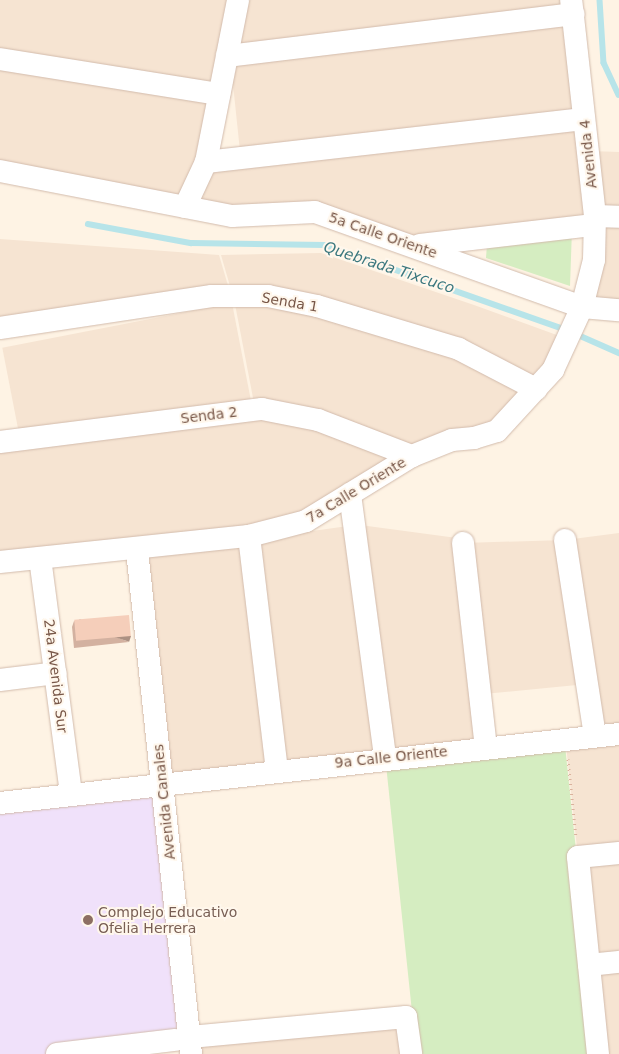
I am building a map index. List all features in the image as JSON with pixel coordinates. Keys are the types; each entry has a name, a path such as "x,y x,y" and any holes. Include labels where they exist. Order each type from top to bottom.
{"street":[{"path":"185,207 206,162 238,0"},
{"path":"227,56 573,14"},
{"name":"Avenida 4","path":"573,14 595,220 594,260 575,322"},
{"path":"0,59 219,94"},
{"path":"206,162 584,119"},
{"name":"5a Calle Oriente","path":"0,171 232,216 315,212 414,246 575,322 619,310"},
{"path":"414,246 619,217"},
{"name":"Senda 1","path":"0,328 212,296 268,296 317,306 458,348 536,389"},
{"name":"7a Calle Oriente","path":"0,562 137,550 249,536 306,521 412,456 452,440 474,438 497,431 553,370 575,322"},
{"name":"Senda 2","path":"0,442 262,409 318,420 412,456"},
{"path":"350,494 385,758"},
{"path":"249,536 277,770"},
{"path":"566,540 595,736"},
{"path":"463,543 486,747"},
{"name":"Avenida Canales","path":"137,550 162,784 185,1044"},
{"name":"24a Avenida Sur","path":"40,558 71,794"},
{"path":"0,680 56,673"},
{"name":"9a Calle Oriente","path":"0,803 277,770 619,734"},
{"path":"598,1054 578,857 619,853"},
{"path":"589,965 619,962"},
{"path":"57,1054 185,1044 406,1017 411,1054"}],"path":[{"path":"566,739 578,857"}],"shaded area":[{"path":"0,0 235,0 216,91 0,56"},
{"path":"241,0 567,0 568,10 231,52"},
{"path":"568,19 578,116 240,152 230,55"},
{"path":"0,62 215,96 183,204 0,169"},
{"path":"580,123 591,220 413,240 192,202 208,166"},
{"path":"591,151 619,152 619,213 599,212"},
{"path":"598,220 619,220 619,305 589,302"},
{"path":"0,239 219,255 229,289 0,323"},
{"path":"321,253 565,338 535,387 486,360 232,293 221,255"},
{"path":"234,299 269,299 458,352 529,390 493,427 413,450 254,403"},
{"path":"232,303 251,403 22,448 2,348"},
{"path":"262,414 403,458 302,516 249,530 0,559 0,445"},
{"path":"360,525 457,538 480,746 388,752"},
{"path":"348,526 380,754 286,767 254,539"},
{"path":"619,533 619,733 599,736 587,684 484,694 463,543 565,540"},
{"path":"245,541 273,767 170,780 142,554"},
{"path":"619,739 619,957 589,960 566,745"},
{"name":"Complejo Educativo Ofelia Herrera","path":"162,784 190,1037 57,1054 0,1054 0,804"},
{"path":"619,962 619,1054 598,1054 589,965"},
{"path":"402,1021 406,1054 195,1054 194,1041"}],"green space":[{"path":"572,229 570,286 486,258 487,244"},
{"path":"564,736 597,1054 416,1054 385,755"}],"building":[{"path":"129,615 131,636 76,641 74,620"}],"waterway":[{"path":"600,0 604,63 619,95"},
{"name":"Quebrada Tixcuco","path":"88,224 191,243 325,245 567,330"},
{"name":"Quebrada Tixcuco","path":"576,334 619,353"}],"place":[{"name":"Complejo Educativo Ofelia Herrera","path":"88,920"}]}
